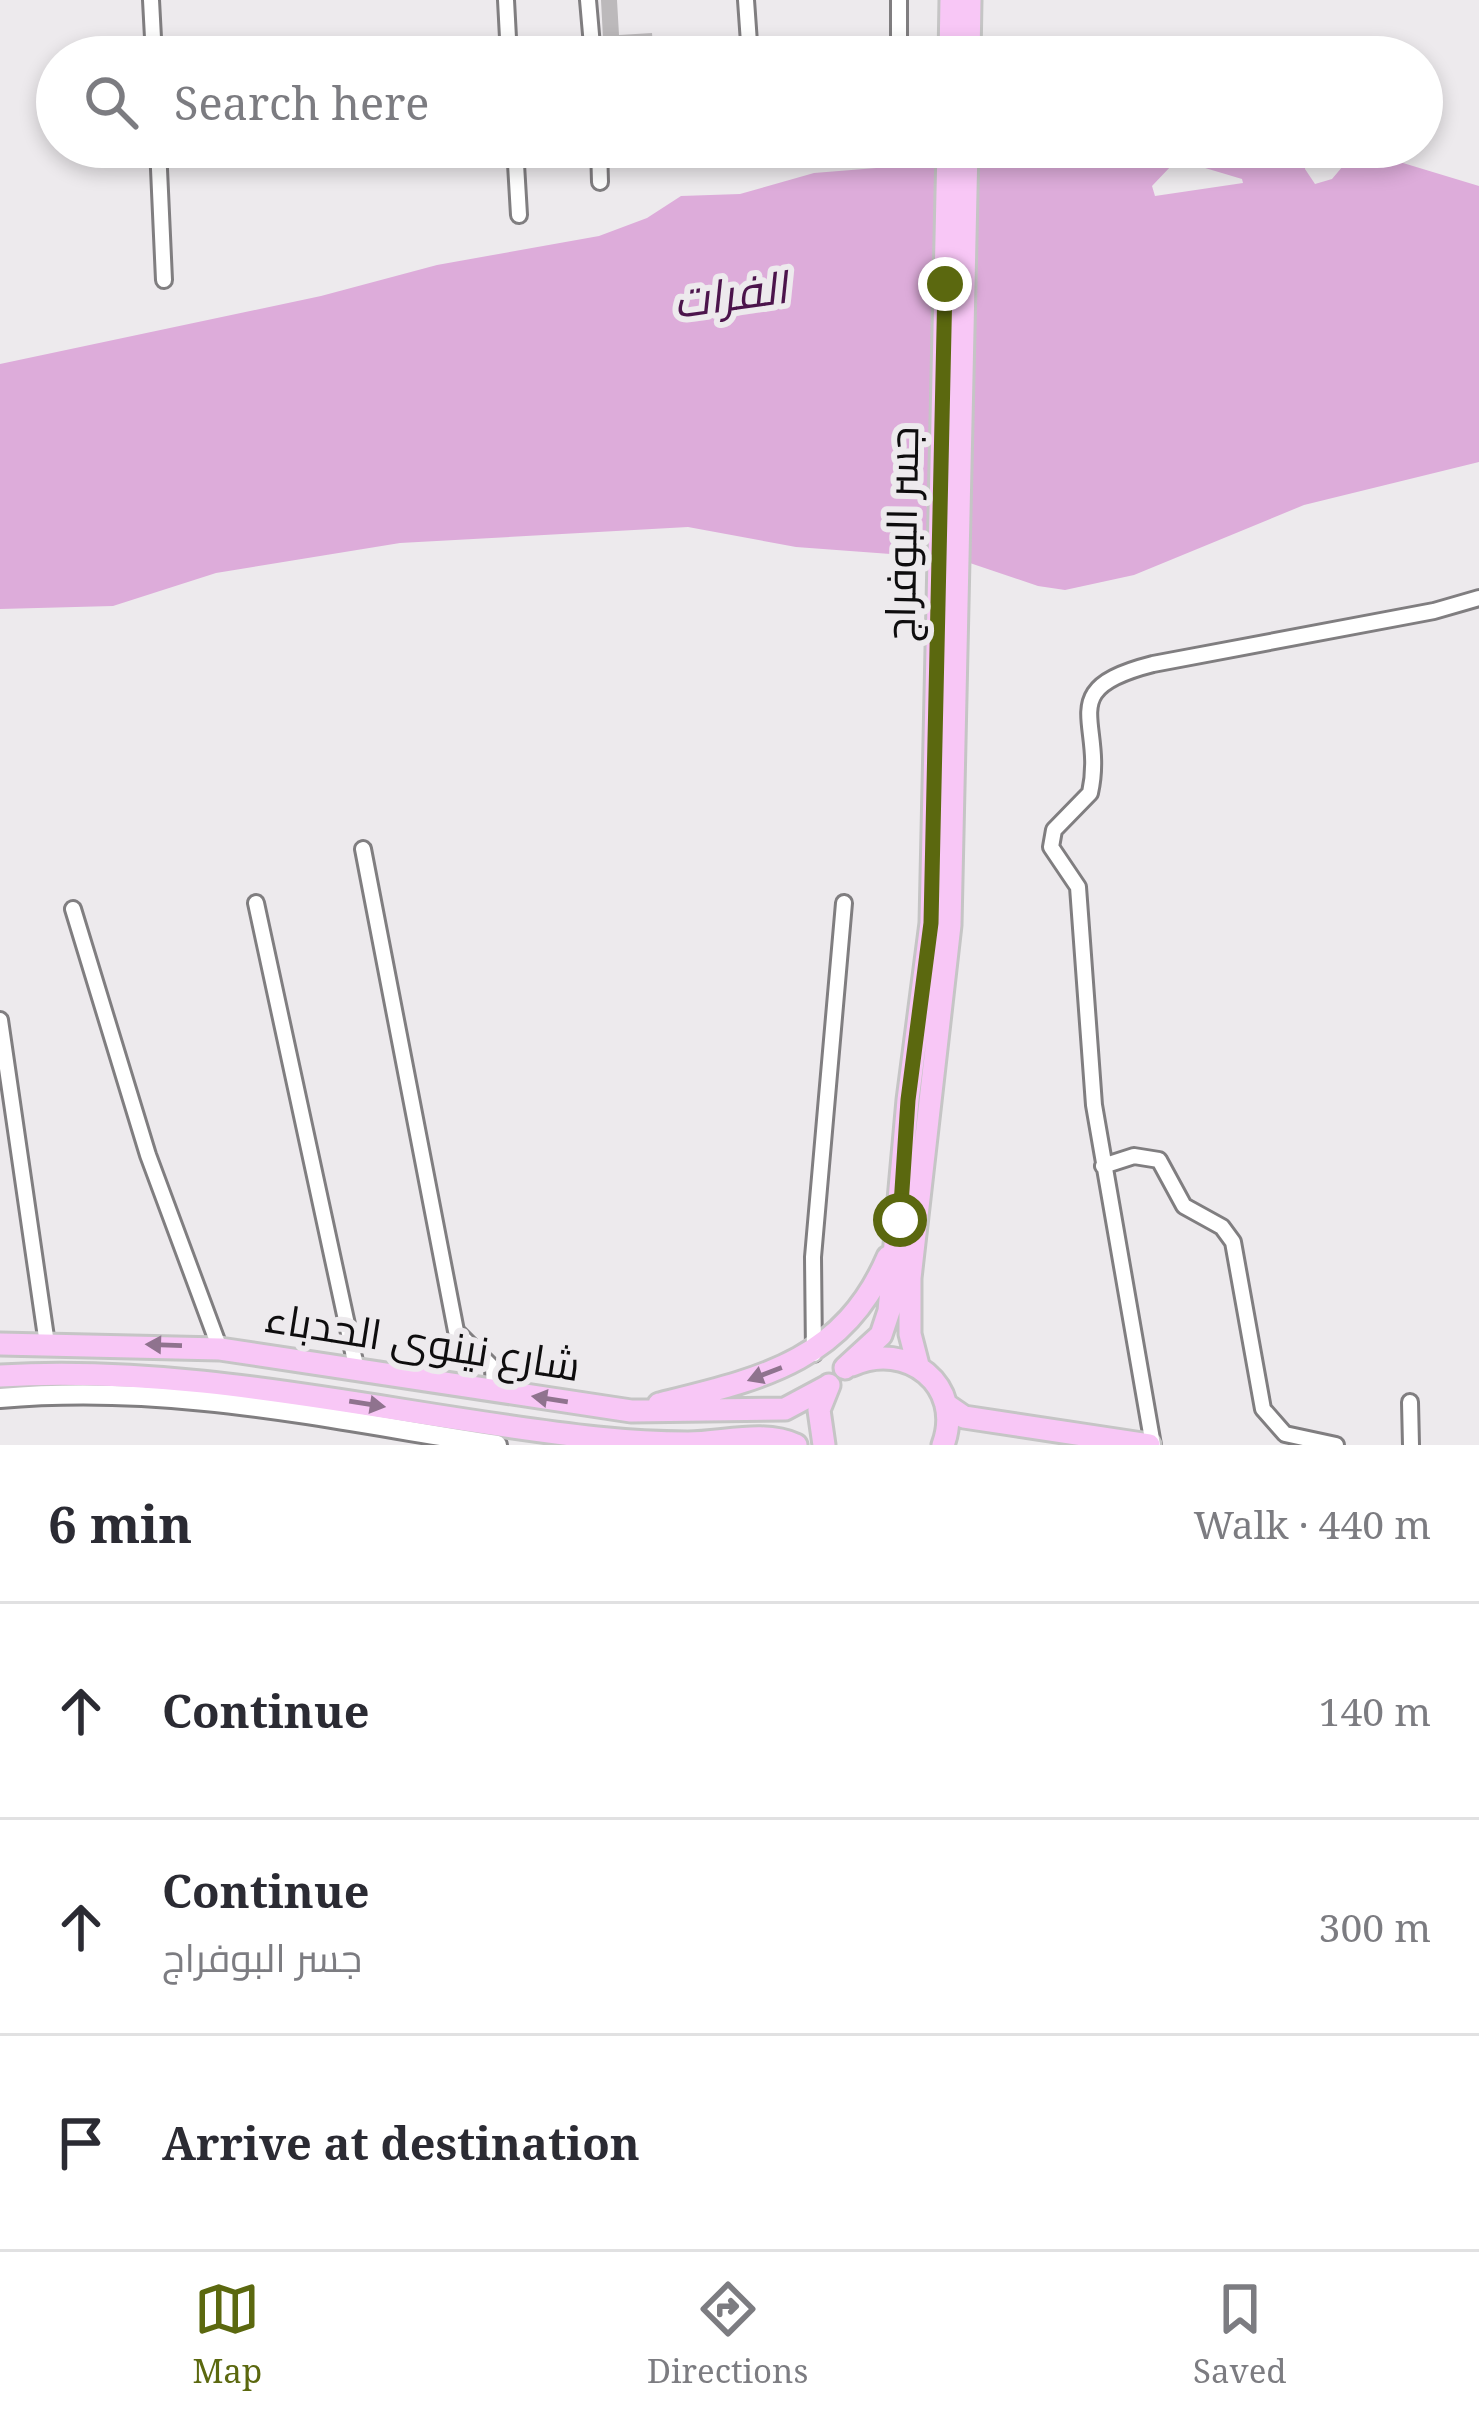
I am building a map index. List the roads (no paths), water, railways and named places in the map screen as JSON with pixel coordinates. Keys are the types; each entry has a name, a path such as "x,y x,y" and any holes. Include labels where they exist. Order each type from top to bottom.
{"main road":[{"path":"950,36 951,0"},
{"path":"969,36 970,0"},
{"name":"جسر البوفراج","path":"940,924 948,168"},
{"name":"جسر البوفراج","path":"940,924 966,168"},
{"path":"824,1445 819,1410 828,1386 880,1335 890,1311 908,1100 940,924"},
{"path":"918,1365 910,1334 910,1278 940,924"},
{"path":"631,1411 756,1378 814,1354 879,1278 898,1235"},
{"name":"شارع نينوى الحدباء","path":"0,1345 220,1349 631,1411 785,1409 828,1386"},
{"path":"845,1367 868,1357 894,1356 918,1365 937,1382 948,1406 944,1445"},
{"name":"شارع نينوى الحدباء","path":"0,1376 116,1372 204,1378 599,1438 717,1443 784,1440 796,1445"},
{"path":"948,1406 964,1417 1151,1445"}],"street":[{"path":"152,0 153,36"},
{"path":"506,0 508,36"},
{"path":"588,0 591,36"},
{"path":"746,0 749,36"},
{"path":"899,0 899,36"},
{"path":"159,168 164,280"},
{"path":"516,168 519,215"},
{"path":"600,168 600,182"},
{"path":"1151,1445 1103,1166 1078,887 1051,847 1054,830 1090,793 1088,710 1094,692 1112,675 1153,664 1479,598"},
{"path":"362,849 456,1331 493,1368 494,1390"},
{"path":"256,903 356,1366"},
{"path":"814,1354 813,1257 844,903"},
{"path":"73,909 148,1155 220,1349"},
{"path":"0,1020 47,1344"},
{"path":"1103,1166 1134,1156 1160,1160 1184,1206 1222,1227 1234,1242 1263,1409 1285,1434 1336,1445"},
{"path":"0,1398 199,1396 497,1445"},
{"path":"1410,1402 1412,1445"}],"water":[{"name":"الفرات","path":"876,168 1169,168 1152,186 1155,196 1243,183 1205,168 1305,168 1315,184 1332,179 1341,168 1420,168 1479,186 1479,462 1304,505 1134,575 1065,590 1038,586 958,559 796,547 688,527 400,543 216,573 113,606 0,609 0,364 321,296 437,265 599,236 647,218 681,196 740,194 814,173"}]}
